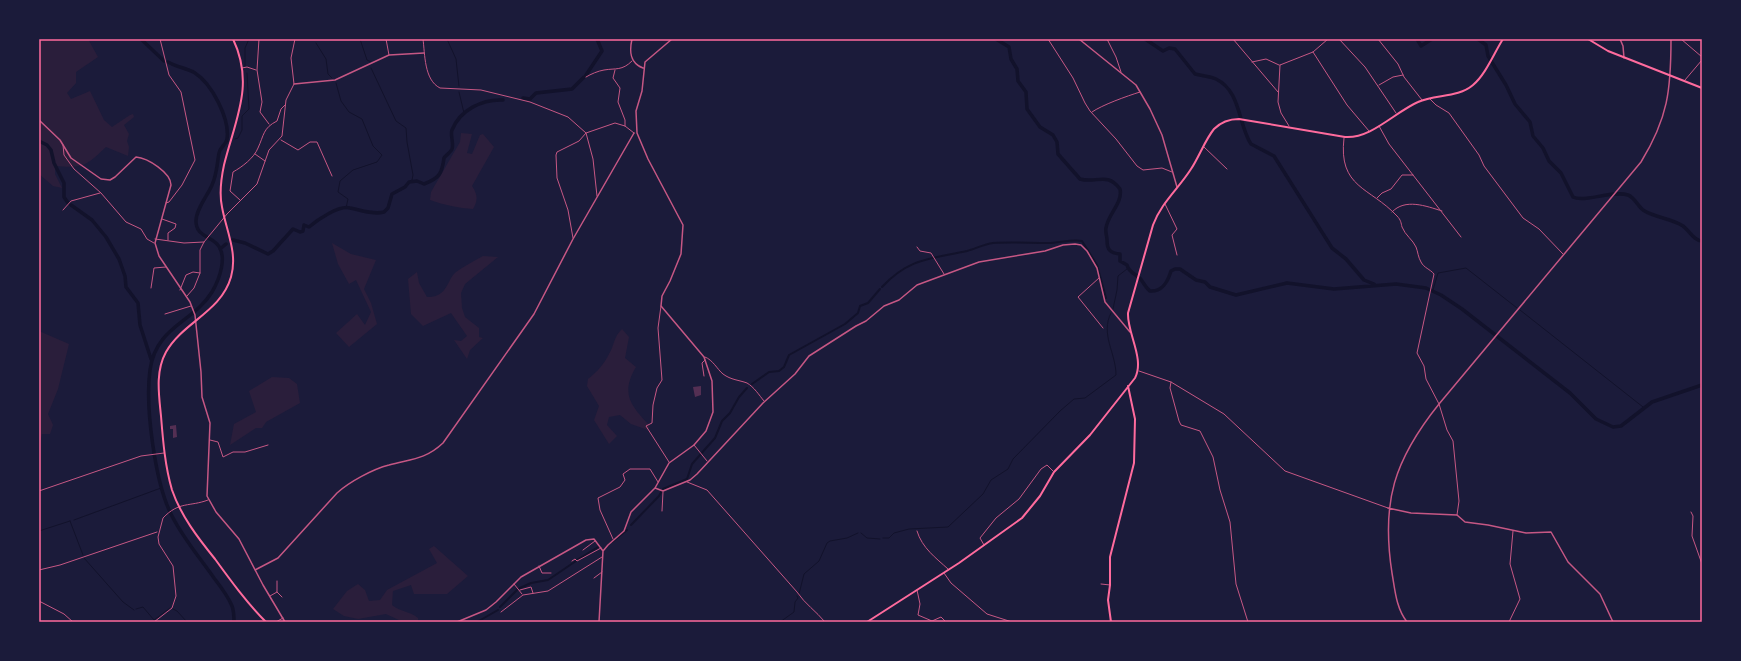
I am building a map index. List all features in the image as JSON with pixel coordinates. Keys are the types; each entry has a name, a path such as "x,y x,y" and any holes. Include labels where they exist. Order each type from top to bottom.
{"main road":[{"path":"233,39 242,68 242,103 221,180 220,193 224,218 231,244 233,266 228,285 218,302 176,339 165,354 161,366 159,390 165,453 173,491 179,507 192,528 248,604 266,622"},
{"path":"868,622 944,573 1012,526 1026,514 1054,472 1090,435 1128,386 1138,371 1136,353 1130,332 1128,313 1153,225 1165,203 1191,169 1212,133 1219,126 1230,120 1239,119 1344,138 1354,137 1369,131 1422,100 1469,88 1479,79 1503,39"},
{"path":"1588,39 1608,51 1624,58 1685,80 1702,88"},
{"path":"1111,622 1108,600 1111,551 1134,463 1135,419 1128,386"}],"street":[{"path":"160,39 169,75 182,92 195,160 181,186 169,202 165,204"},
{"path":"259,39 257,70 262,102 260,112 270,125"},
{"path":"186,296 194,288 200,273 200,250 204,242 224,218 257,184 269,150 280,140 282,136 285,105 294,84 291,58 295,39"},
{"path":"386,39 389,55"},
{"path":"423,39 424,53 430,76 436,86 440,88 482,90 537,104 568,116 586,133 593,159 597,197"},
{"path":"632,39 631,51 633,61 643,68"},
{"path":"256,570 278,558 346,485 388,465 420,458 437,449 443,443 534,314 573,239 635,133 636,111 642,91 643,68 645,62 672,39"},
{"path":"1048,39 1073,78 1085,103 1139,169 1162,168 1172,172"},
{"path":"1079,39 1136,85 1162,136 1177,187"},
{"path":"1107,39 1116,57 1121,72"},
{"path":"1233,39 1278,92"},
{"path":"1252,62 1266,59 1280,65 1313,52 1328,39"},
{"path":"1339,39 1354,54 1397,114"},
{"path":"1378,39 1398,64 1422,100"},
{"path":"1620,39 1623,46 1624,58"},
{"path":"1407,622 1398,604 1394,588 1388,536 1388,508 1398,469 1416,433 1641,162 1654,141 1666,108 1671,75 1671,39"},
{"path":"1681,39 1702,57"},
{"path":"1313,52 1347,105 1369,131"},
{"path":"294,84 335,80 389,55 424,53"},
{"path":"1685,80 1702,60"},
{"path":"586,77 605,70 615,70 633,61"},
{"path":"1280,65 1278,92 1281,113 1289,128"},
{"path":"242,68 247,67 257,70"},
{"path":"615,70 613,78 620,88 618,102 625,120 625,126"},
{"path":"1378,86 1393,78 1404,75"},
{"path":"1092,112 1099,107 1106,106 1140,92"},
{"path":"1430,99 1436,105 1449,113 1479,155 1484,166 1523,218 1539,229 1564,254"},
{"path":"240,201 230,191 233,172 240,168 254,154 263,133 277,120 281,108 285,105"},
{"path":"39,120 63,145 73,160 104,180 115,177 134,158 139,157 145,159 170,178 171,185 155,238 155,243 158,254 180,290 186,296 195,315 202,377 202,397 210,420 207,490 208,500 216,512 235,533 285,622"},
{"path":"573,239 568,210 557,178 556,155 561,149 579,141 586,133 615,123 625,126 635,133 683,225 681,254 662,296 658,328 662,380 655,398 652,422 646,426 669,463"},
{"path":"1378,126 1461,237"},
{"path":"1344,138 1343,158 1346,168 1365,192 1377,198 1401,221 1402,228 1415,245 1420,261 1434,274 1418,353 1424,366 1426,380 1439,404 1447,430 1453,441 1459,502 1457,515"},
{"path":"280,140 298,150 310,142 317,142 332,176"},
{"path":"63,145 64,155 74,169 101,193 126,222 141,229 147,239 155,243"},
{"path":"1204,147 1227,169"},
{"path":"254,154 265,161"},
{"path":"1377,198 1382,193 1391,189 1402,175 1414,175"},
{"path":"63,210 71,201 101,193"},
{"path":"1165,203 1177,229 1172,235 1177,255"},
{"path":"1392,212 1400,205 1416,205 1442,211"},
{"path":"161,219 176,224 175,228 168,233 168,240"},
{"path":"155,238 184,242 204,242"},
{"path":"655,488 662,491 687,482 764,402 795,374 809,356 856,326 866,322 884,306 899,300 910,289 944,274 987,260 1009,258 1045,251 1063,245 1077,244 1087,251 1097,268 1105,302 1130,332"},
{"path":"917,248 920,251 929,252 934,257 944,274"},
{"path":"151,288 154,268 166,266"},
{"path":"180,290 186,275 193,272 200,273"},
{"path":"1099,278 1078,297 1103,328"},
{"path":"603,551 626,529 634,509 655,488 669,463 694,445 706,431 713,412 712,381 705,358 661,306"},
{"path":"165,314 192,307"},
{"path":"705,358 709,359 731,379 752,386 764,402"},
{"path":"704,376 702,362 705,358"},
{"path":"1138,371 1171,382 1224,414 1285,471 1388,508 1411,512 1457,515 1465,522 1526,533 1551,532 1568,562 1600,594 1613,622"},
{"path":"1171,382 1170,388 1181,425 1200,432 1213,457 1220,490 1230,522 1236,584 1248,622"},
{"path":"209,440 218,442 223,457 233,452 246,452 268,445"},
{"path":"694,445 707,462"},
{"path":"39,491 118,463 151,454 165,453"},
{"path":"984,545 980,538 996,518 1019,499 1041,469 1047,465 1054,472"},
{"path":"613,540 600,510 598,498 620,486 625,480 623,474 630,469 652,470 658,482"},
{"path":"687,482 707,490 797,592 805,604 814,610 825,622"},
{"path":"662,491 662,511"},
{"path":"154,622 172,608 176,596 173,566 159,544 158,532 166,515 174,509 189,503 199,503 208,500"},
{"path":"1692,512 1692,536 1702,564"},
{"path":"1508,622 1520,599 1510,564 1513,530"},
{"path":"917,531 919,539 948,570"},
{"path":"39,570 60,565 158,532"},
{"path":"457,622 473,616 491,606 521,577 538,566 591,538 596,541 603,551 599,622"},
{"path":"583,550 596,541"},
{"path":"572,561 575,559 577,562 602,548"},
{"path":"501,612 523,595 548,591 603,556"},
{"path":"538,566 542,572 551,573"},
{"path":"594,578 602,571"},
{"path":"944,573 951,583 987,614 1012,622"},
{"path":"277,581 277,592 282,597"},
{"path":"514,584 523,595"},
{"path":"1101,584 1110,585"},
{"path":"520,590 531,587 533,594"},
{"path":"917,590 920,604 918,615 932,621 941,617 946,622"},
{"path":"270,596 277,592"},
{"path":"39,601 64,614 73,622"},
{"path":"276,622 284,618"}],"shaded area":[{"path":"39,39 88,39 98,57 76,72 76,83 67,93 71,99 90,91 104,120 112,127 130,115 133,114 134,117 124,125 129,134 127,141 129,147 128,156 106,147 93,159 83,165 72,167 55,166 55,174 62,188 53,186 39,174"},
{"path":"461,133 472,134 467,153 472,154 480,135 483,134 494,147 472,186 477,198 473,209 452,206 430,200 431,192 460,142"},
{"path":"332,243 351,254 376,260 364,289 371,303 377,324 349,347 336,333 357,314 365,325 371,312 356,280 349,284 338,264"},
{"path":"483,256 498,257 465,284 461,293 462,308 465,317 479,328 479,337 483,338 470,350 467,359 454,340 461,341 467,336 451,313 423,326 411,314 408,279 417,272 419,283 427,297 434,296 446,288 456,272"},
{"path":"622,329 629,337 625,358 636,367 631,376 629,385 628,392 630,399 633,406 650,426 648,430 631,424 620,415 609,417 607,425 617,436 609,444 594,420 599,406 587,386 588,379 605,361 617,335"},
{"path":"39,331 69,344 58,389 48,414 53,425 50,434 42,434 39,448"},
{"path":"272,377 289,378 297,384 300,403 266,422 262,428 256,428 230,445 234,424 256,412 249,391"},
{"path":"434,546 468,576 447,594 414,594 411,585 393,591 392,605 412,614 418,618 418,622 403,622 386,614 358,619 344,616 333,609 347,591 358,584 365,590 369,601 380,600 387,590 437,563 429,549"}],"building":[{"path":"701,386 701,395 695,397 693,387"},
{"path":"176,425 177,437 173,438 173,429 170,429 170,426"}],"waterway":[{"path":"141,39 164,61"},
{"path":"245,66 245,48 249,39"},
{"path":"360,39 367,60 371,62"},
{"path":"447,39 456,59 459,86"},
{"path":"586,75 602,51 597,39"},
{"path":"996,39 1009,47 1011,59 1017,69 1018,81 1026,92 1027,109 1040,127 1053,135 1057,142 1058,154 1080,179 1106,179 1111,181 1120,189 1119,199 1107,223 1106,231 1108,246 1111,252 1120,254 1120,261 1127,265 1128,268 1150,291 1155,291 1162,288 1171,271 1175,269 1180,269 1196,280 1205,282 1210,287 1236,295 1287,283 1334,289 1396,284 1426,288 1441,295 1462,309 1570,393 1596,419 1613,427 1621,426 1652,402 1702,385"},
{"path":"1145,39 1163,51 1169,48 1175,49 1195,74 1216,79 1224,84 1235,100 1251,144 1274,156 1332,248 1346,259 1364,280 1374,284"},
{"path":"1417,39 1421,46 1432,39 1440,39"},
{"path":"1478,39 1486,45 1488,56 1506,85 1515,104 1530,122 1533,136 1543,148 1549,161 1561,173 1573,197 1584,199 1614,194 1628,195 1643,210 1653,215 1678,223 1696,239 1702,241"},
{"path":"316,43 326,59 328,74 332,78"},
{"path":"168,62 192,71 208,85 223,112 226,122 227,139 220,151 214,181 200,207 196,221 196,226 200,232 213,240 220,248 222,254 222,268 212,292 195,311 167,334 154,355 150,370 149,385 150,424 156,465 166,502 181,532 222,588 232,606 234,622"},
{"path":"371,68 396,121 406,128 413,175 412,180 409,182"},
{"path":"235,139 238,138 242,130 242,116 249,109 247,73"},
{"path":"523,98 530,99 536,93 572,89 584,77"},
{"path":"336,83 341,101 349,112 362,119 373,146 382,155 377,162 353,170 340,181 338,192 348,199 346,208"},
{"path":"459,92 464,113"},
{"path":"233,240 245,243 268,254 273,251 293,229 300,232 303,231 304,225 309,227 334,211 350,208 367,212 384,212 388,208 392,194 405,187 409,182 417,181 424,184 434,180 437,177 441,171 444,158 452,149 452,130 460,117 466,111 487,101 503,100"},
{"path":"39,141 47,145 51,150 54,163 64,183 64,197 68,203"},
{"path":"225,143 229,141"},
{"path":"71,205 92,220 106,237 119,259 125,276 126,287 138,303 140,325 151,359"},
{"path":"882,287 901,270 921,261 967,251 993,243 1048,243 1082,241 1097,265 1106,298"},
{"path":"220,249 226,244"},
{"path":"1426,288 1433,290 1438,273 1466,268 1517,308"},
{"path":"1113,309 1118,276 1127,269"},
{"path":"752,384 769,372 779,371 784,367 789,355 845,324 858,313 860,306 868,303 880,289"},
{"path":"1520,310 1643,407"},
{"path":"883,538 889,538 894,533 909,529 948,527 983,494 991,480 1008,469 1013,459 1060,411 1074,399 1085,398 1116,375 1107,328 1111,313"},
{"path":"631,525 659,496 663,489 687,479 692,464 715,438 722,421 730,413 739,397 747,388"},
{"path":"74,520 161,488"},
{"path":"70,521 83,555"},
{"path":"39,531 70,521"},
{"path":"612,542 627,530"},
{"path":"799,594 804,574 819,561 827,543 830,541 847,538 858,533"},
{"path":"861,533 867,538 880,539"},
{"path":"577,560 598,547"},
{"path":"84,558 123,602 134,610"},
{"path":"520,588 531,583 548,580 576,561"},
{"path":"500,607 518,589"},
{"path":"780,622 794,612 795,602 798,598 797,596"},
{"path":"136,609 143,607 154,620 170,608"},
{"path":"173,609 177,611 187,622"},
{"path":"477,622 498,610"}]}
